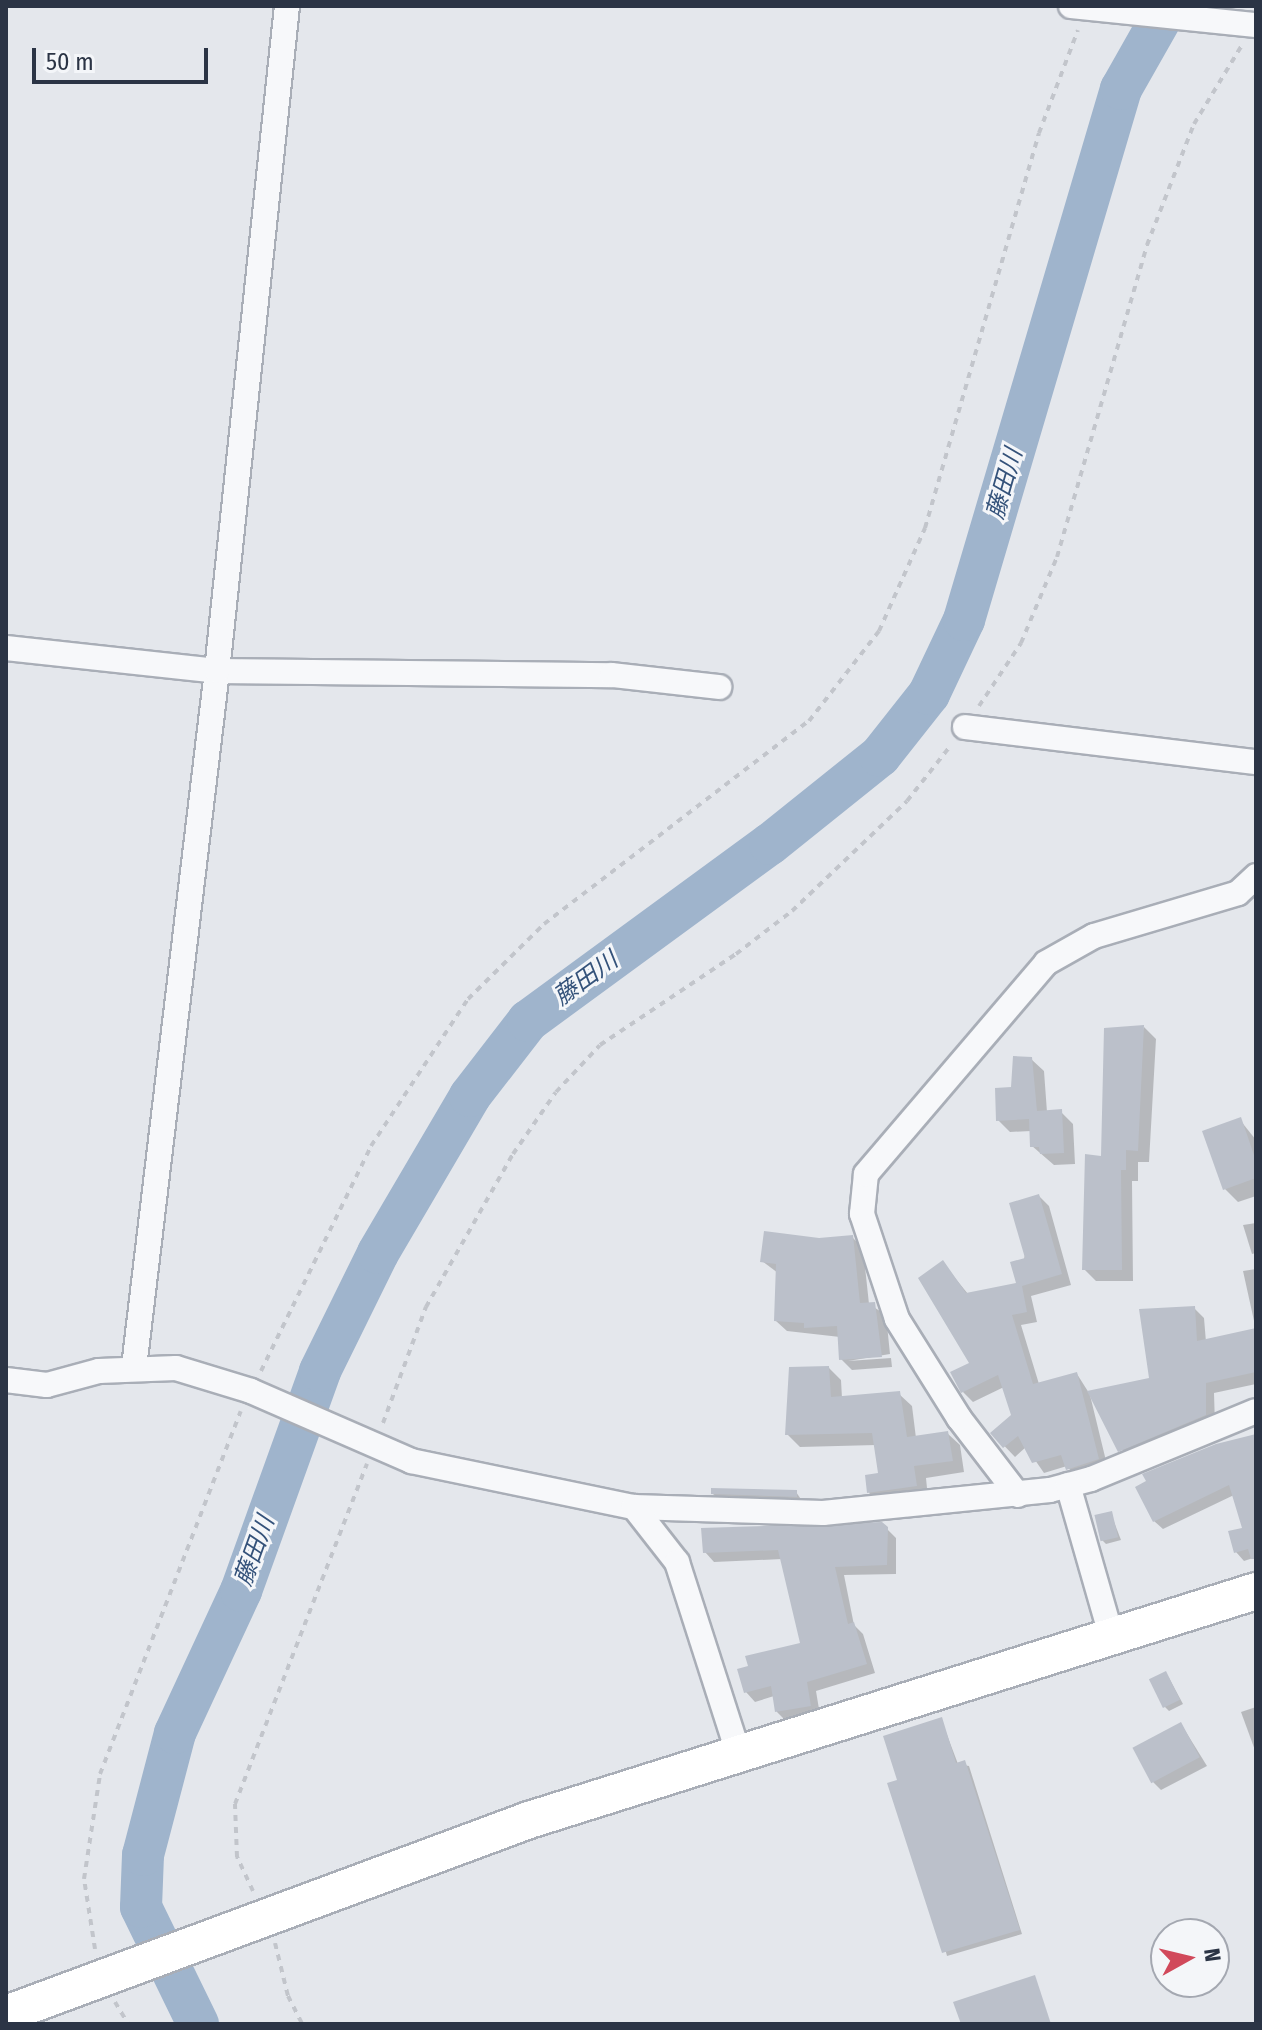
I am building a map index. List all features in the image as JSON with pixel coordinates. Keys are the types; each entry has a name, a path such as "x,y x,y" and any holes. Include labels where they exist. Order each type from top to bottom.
{"street":[{"path":"134,1367 217,671 287,6"},
{"path":"1088,7 1255,25"},
{"path":"6,648 217,671 612,675 719,687"},
{"path":"965,727 1256,762"},
{"path":"1018,1495 967,1430 897,1319 865,1229 860,1200 866,1174 1046,963 1094,936 1238,893 1256,876"},
{"path":"6,1380 47,1385 134,1367 176,1368 251,1391 374,1448 411,1461 634,1507 823,1513 1018,1495 1068,1485 1256,1411"},
{"path":"1068,1485 1112,1638"},
{"path":"634,1507 677,1562 738,1752"},
{"path":"6,2014 264,1915 529,1820 1256,1591"}],"path":[{"path":"128,2024 103,1977 84,1879 100,1774 251,1391 371,1146 468,999 544,924 809,721 879,631 925,528 1039,133 1088,7"},
{"path":"302,2024 288,1996 264,1915 237,1857 235,1804 426,1307 513,1154 556,1092 600,1045 736,954 792,911 907,801 965,727 1021,643 1057,557 1147,245 1194,124 1255,25"}],"building":[{"path":"1144,1025 1138,1151 1126,1150 1126,1170 1121,1170 1122,1270 1082,1270 1085,1154 1101,1156 1104,1028"},
{"path":"1013,1056 1032,1057 1037,1111 1062,1109 1064,1153 1040,1154 1039,1147 1030,1147 1029,1119 996,1121 995,1088 1011,1087"},
{"path":"1241,1117 1256,1161 1256,1178 1223,1190 1202,1131"},
{"path":"1039,1194 1062,1274 1022,1286 1027,1312 1012,1315 1033,1384 1077,1372 1099,1459 1066,1470 1061,1455 1032,1463 1018,1436 1003,1448 990,1433 1011,1415 998,1375 961,1393 950,1372 969,1363 918,1278 943,1260 966,1293 1016,1283 1010,1262 1025,1258 1009,1203"},
{"path":"764,1231 819,1238 853,1235 860,1303 875,1302 882,1357 839,1360 837,1326 804,1328 804,1323 774,1321 776,1264 760,1262"},
{"path":"1195,1306 1197,1341 1256,1328 1256,1372 1206,1383 1206,1415 1118,1452 1087,1391 1149,1378 1139,1309"},
{"path":"829,1366 831,1397 900,1391 907,1437 948,1431 953,1461 914,1466 917,1486 867,1493 865,1475 878,1473 872,1433 785,1435 789,1367"},
{"path":"1256,1434 1256,1559 1251,1559 1248,1549 1234,1553 1228,1531 1242,1528 1229,1485 1153,1522 1135,1487 1146,1481 1142,1474 1216,1444"},
{"path":"711,1488 797,1490 797,1497 711,1494"},
{"path":"1112,1511 1118,1537 1101,1541 1094,1515"},
{"path":"882,1522 888,1527 887,1565 835,1567 848,1624 854,1622 867,1664 807,1682 811,1706 775,1712 771,1686 744,1693 737,1669 748,1666 745,1656 800,1643 778,1550 703,1553 701,1528"},
{"path":"1166,1671 1180,1700 1163,1708 1149,1679"},
{"path":"942,1717 956,1763 965,1760 1020,1930 942,1953 887,1783 897,1780 883,1736"},
{"path":"1181,1722 1200,1757 1151,1783 1132,1748"},
{"path":"1035,1975 1051,2024 961,2024 953,2002"}],"waterway":[{"name":"藤田川","path":"198,2024 141,1907 143,1855 175,1733 241,1591 320,1371 378,1253 470,1096 528,1021 770,844 880,756 929,694 964,620 1121,89 1168,6"}]}
